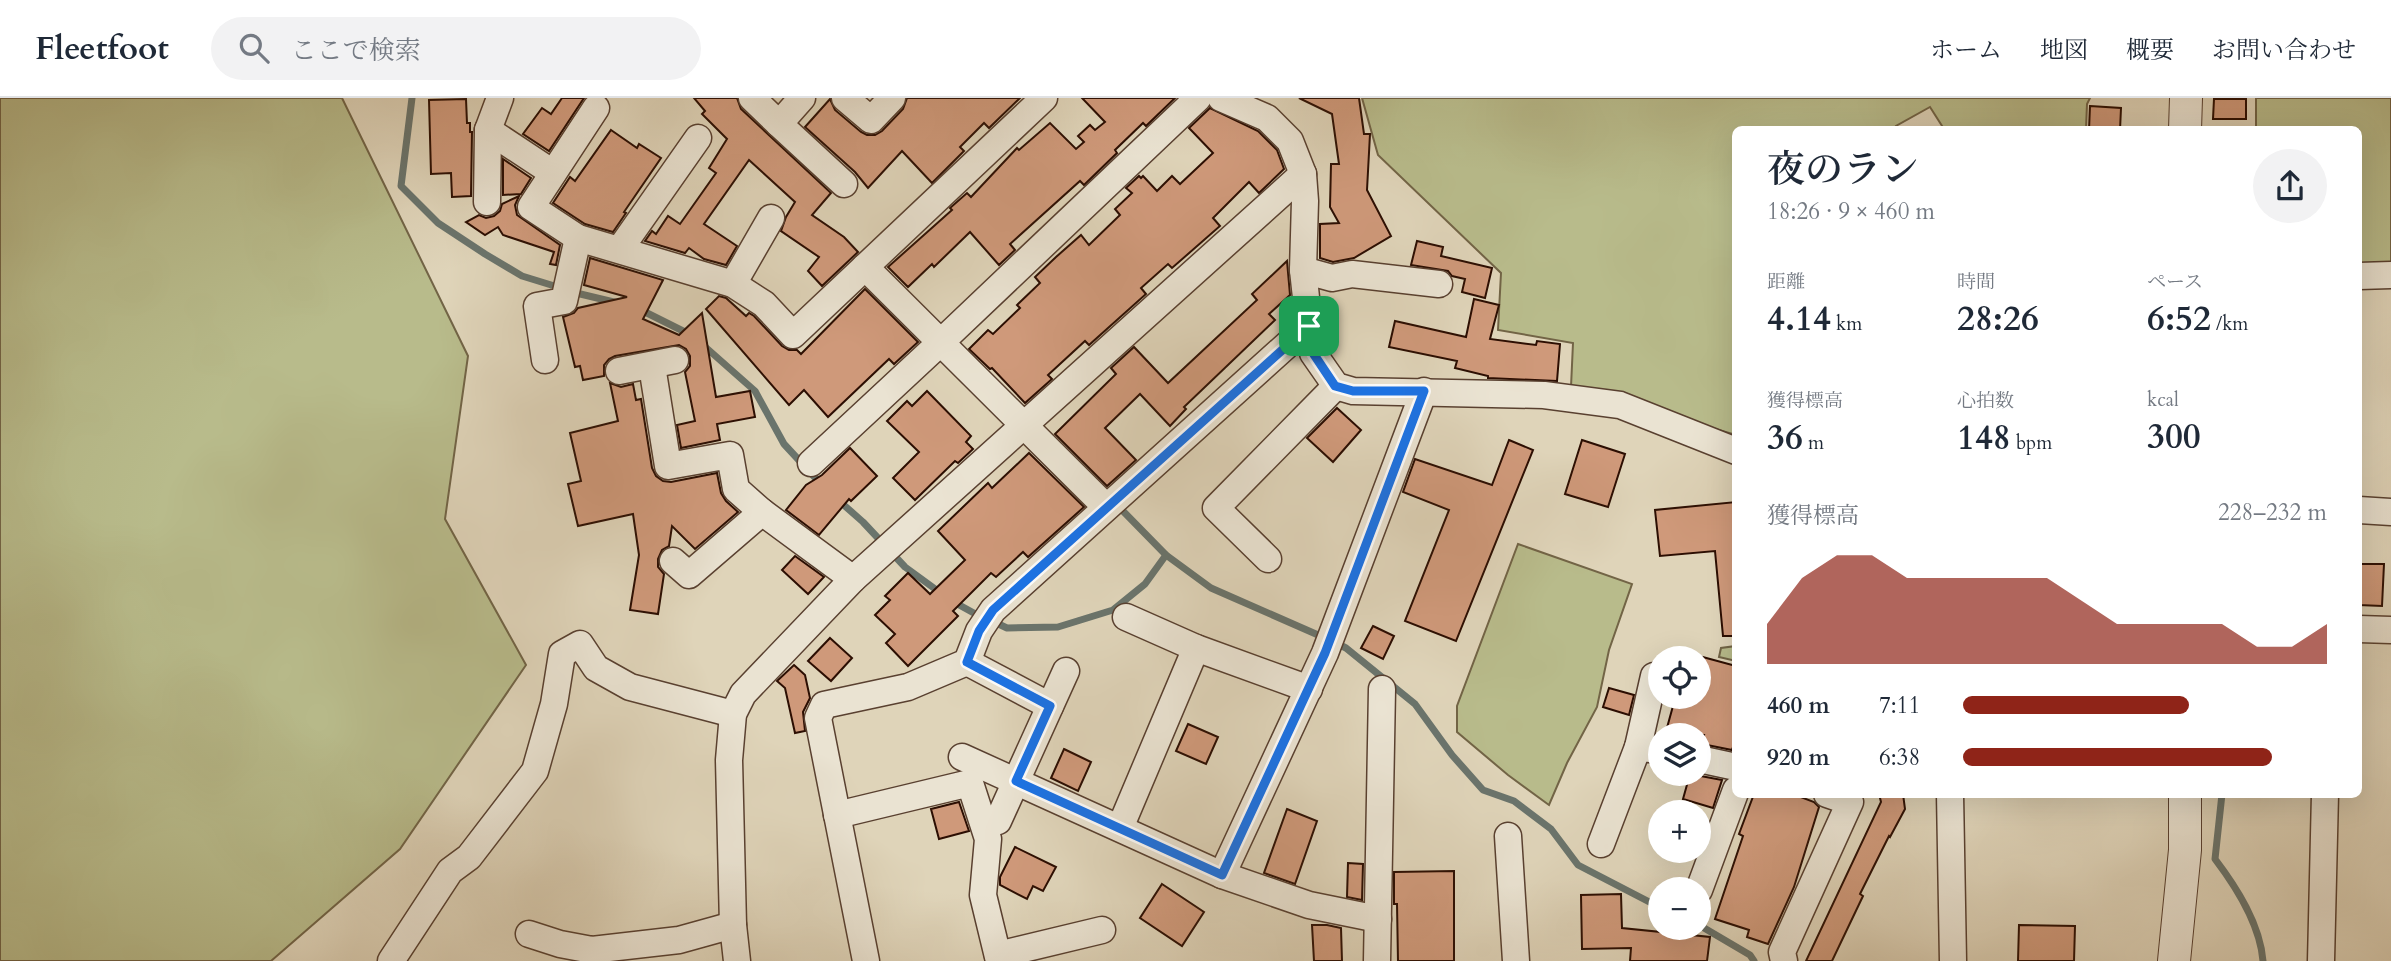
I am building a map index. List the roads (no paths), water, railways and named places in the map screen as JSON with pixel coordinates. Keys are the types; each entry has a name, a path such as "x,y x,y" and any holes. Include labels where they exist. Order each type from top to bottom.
{"street":[{"path":"487,202 488,131 500,98"},
{"path":"752,98 844,184"},
{"path":"779,124 802,98"},
{"path":"845,98 871,120 892,98"},
{"path":"596,108 531,207 578,238 733,284 764,304 793,335 1044,98"},
{"path":"811,463 1198,98"},
{"path":"1221,98 1267,118 1290,141 1303,174 1303,270 1313,353 1335,386 1353,391 1544,395 1620,405 1732,449"},
{"path":"2185,126 2186,98"},
{"path":"488,131 553,173"},
{"path":"620,249 698,138"},
{"path":"737,961 733,925 729,760 733,714 743,694 853,579 1303,174"},
{"path":"733,284 771,218"},
{"path":"545,360 537,306 566,291 578,238"},
{"path":"865,267 1106,507"},
{"path":"1303,270 1332,278 1352,274 1439,284"},
{"path":"2362,276 2391,275"},
{"path":"866,961 818,718 824,705 908,687 967,662 986,620 1106,507 1309,326"},
{"path":"619,371 664,363 668,467 730,455 736,489 762,512 853,579"},
{"path":"1268,559 1216,508 1335,386"},
{"path":"1222,875 1329,644 1424,391"},
{"path":"2362,510 2391,512"},
{"path":"673,561 689,575 762,512"},
{"path":"1126,617 1196,648 1309,689"},
{"path":"2362,629 2391,630"},
{"path":"391,961 450,871 469,857 535,771 554,704 562,654 580,644 596,668 630,688 733,714"},
{"path":"1120,828 1196,648"},
{"path":"967,662 1050,706"},
{"path":"998,821 1066,671"},
{"path":"1377,961 1382,689"},
{"path":"1601,844 1648,751"},
{"path":"962,757 1222,875 1309,905 1378,919"},
{"path":"1711,762 1732,766"},
{"path":"837,815 970,783 988,839 983,895 998,958 1102,930"},
{"path":"1704,877 1733,798"},
{"path":"1784,961 1782,952 1842,798"},
{"path":"1950,798 1953,961"},
{"path":"2174,961 2185,850 2185,798"},
{"path":"2321,961 2325,798"},
{"path":"1508,836 1516,961"},
{"path":"529,934 592,950 679,940 733,925"}],"waterway":[{"path":"412,98 401,186 438,223 485,254 522,276 561,288"},
{"path":"572,292 618,303"},
{"path":"639,309 691,335"},
{"path":"703,345 755,391 784,444 821,484"},
{"path":"837,499 863,522 905,567 942,594"},
{"path":"1121,509 1166,555 1211,588 1325,638"},
{"path":"992,621 1007,628 1058,627 1113,610 1145,584 1166,555"},
{"path":"952,601 981,617"},
{"path":"1336,643 1346,648 1415,704 1452,755 1483,790 1514,801 1551,829 1578,865 1648,901"},
{"path":"2222,798 2215,859 2246,907 2257,934 2263,961"},
{"path":"1711,932 1750,955 1754,961"}]}
